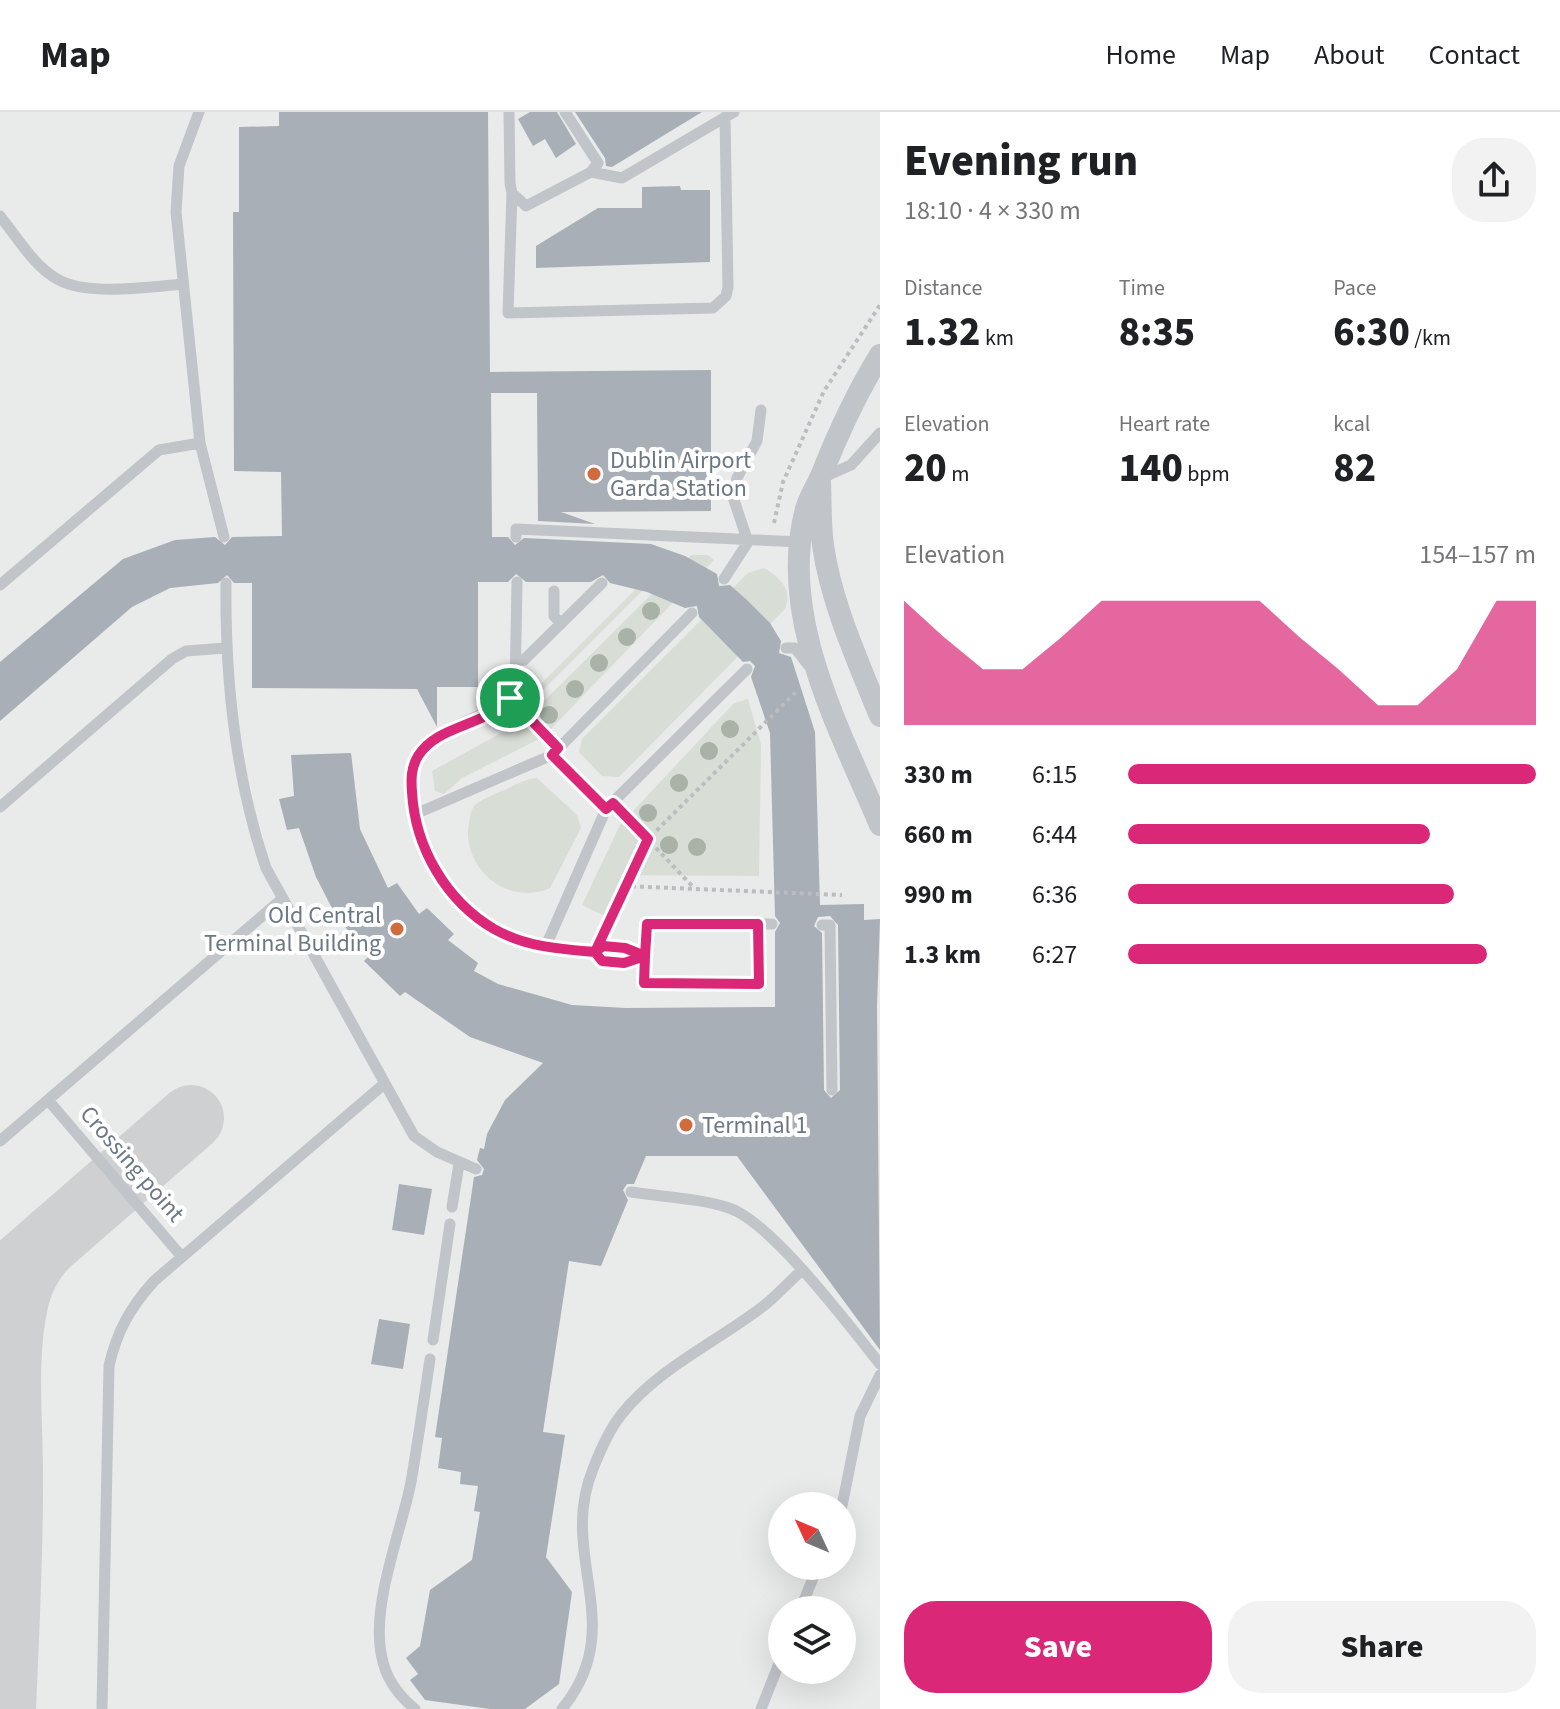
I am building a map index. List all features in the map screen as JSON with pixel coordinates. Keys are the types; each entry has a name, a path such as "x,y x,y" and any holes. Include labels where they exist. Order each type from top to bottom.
{"street":[{"path":"880,355 850,407 806,507 801,542 803,615 828,700 880,825"},
{"path":"820,479 823,544 828,566 847,629 880,716"}],"lane":[{"path":"199,112 179,166 175,191 200,443 224,537"},
{"path":"509,112 512,193 508,313 713,308 726,296 728,287 729,115"},
{"path":"512,193 526,206 533,205 591,172 598,163 565,112"},
{"path":"591,172 622,178 729,115"},
{"path":"0,216 42,267 60,281 79,286 130,288 183,284"},
{"path":"748,542 733,497 737,478 757,441 761,410"},
{"path":"820,479 851,465 880,433"},
{"path":"0,585 159,450 200,443"},
{"path":"516,537 516,529 635,539 801,542"},
{"path":"724,579 748,542"},
{"path":"517,582 515,692 510,698 432,741 418,756 411,773 413,815 428,858 469,910 493,928 545,948 595,952 603,946 612,946 645,956"},
{"path":"226,583 225,648 250,820 266,868 414,1136 459,1164 476,1169"},
{"path":"516,660 524,660 602,583"},
{"path":"554,591 554,616 561,624"},
{"path":"413,815 555,752 692,613"},
{"path":"0,807 172,659 186,651 225,648"},
{"path":"786,648 795,648 803,656 828,700"},
{"path":"545,948 610,806 747,669"},
{"path":"555,752 610,806"},
{"path":"0,1141 282,899"},
{"path":"758,924 759,984 644,983 647,924 758,924 772,924"},
{"path":"822,925 830,925 832,1090"},
{"path":"102,1709 109,1366 116,1336 133,1305 182,1257 384,1084"},
{"name":"Crossing point","path":"48,1100 182,1257"},
{"path":"452,1207 459,1164"},
{"path":"631,1192 731,1208 752,1222 802,1270 880,1364"},
{"path":"433,1340 450,1224"},
{"path":"562,1709 577,1690 590,1651 593,1600 582,1555 581,1527 592,1471 608,1436 620,1416 643,1392 767,1303 802,1270"},
{"path":"415,1709 396,1690 387,1673 380,1636 388,1580 411,1483 430,1359"},
{"path":"845,1492 860,1416 880,1375"},
{"path":"761,1709 771,1684"}],"path":[{"path":"774,519 783,482 824,391 880,305"},
{"path":"595,952 648,839 800,687 828,700"},
{"path":"510,698 555,752"},
{"path":"610,806 648,839 695,889"},
{"path":"624,886 842,895"}],"shaded area":[{"path":"0,112 880,112 880,1709 0,1709"},
{"path":"678,555 524,709 520,705 669,556"},
{"path":"691,555 708,555 714,560 547,733 530,715"},
{"path":"764,568 784,585 787,596 785,609 619,777 602,776 579,752 582,739 748,573"},
{"path":"748,699 761,745 759,876 632,875 611,919 582,905 620,825 734,703"},
{"path":"523,721 539,739 462,778 444,794 435,791 432,771"},
{"path":"537,778 577,815 581,828 550,888 520,892 493,882 483,872 469,845 468,830 473,808 480,801"}],"building":[{"path":"279,112 488,112 490,372 711,370 711,511 561,512 595,524 538,521 537,393 491,393 492,537 508,537 515,545 524,538 651,544 685,556 717,574 719,586 730,585 747,600 770,623 781,641 779,653 791,657 815,732 820,905 864,904 864,920 880,919 877,1006 880,1350 737,1156 646,1156 634,1184 627,1184 623,1190 628,1200 601,1266 569,1261 543,1432 565,1435 546,1557 572,1592 559,1684 525,1709 490,1709 425,1700 410,1680 418,1674 406,1658 420,1646 430,1590 472,1560 480,1512 474,1511 478,1486 460,1484 461,1472 438,1468 442,1438 435,1437 474,1177 482,1175 484,1169 477,1160 505,1100 543,1063 470,1037 405,992 400,996 364,961 368,957 334,912 316,877 299,828 287,830 279,799 294,796 291,755 351,753 360,829 388,888 397,883 419,914 427,908 454,934 448,940 478,963 474,971 498,984 572,1005 626,1008 775,1007 775,932 780,923 775,916 770,733 751,677 755,666 750,661 743,662 699,617 697,606 685,608 647,592 610,583 603,575 591,582 526,582 516,574 508,582 478,582 478,687 437,687 437,727 417,689 252,688 252,583 234,583 227,575 218,583 170,588 132,607 0,721 0,662 123,559 175,540 215,537 225,545 232,537 282,536 281,472 234,471 233,212 239,212 239,127 279,126","holes":["830,916 838,925 840,1090 831,1098 824,1090 822,933 814,926 818,917"]},
{"path":"530,112 557,112 576,144 556,158 545,139 533,146 518,119"},
{"path":"575,112 702,112 612,167 606,166 605,158"},
{"path":"680,186 681,190 710,190 710,262 536,268 536,246 598,208 642,208 642,187"},
{"path":"399,1184 432,1189 424,1235 392,1230"},
{"path":"379,1319 410,1324 403,1369 371,1364"}],"taxiway":[{"path":"21,1266 191,1118"},
{"path":"3,1709 9,1543 9,1345 25,1273 40,1250 54,1237"}],"place":[{"name":"Dublin Airport Garda Station","path":"594,474"},
{"name":"Old Central Terminal Building","path":"397,929"},
{"name":"Terminal 1","path":"686,1125"}],"route":[{"path":"510,698 507,703 432,741 418,756 411,773 413,815 418,834 428,858 448,887 469,910 493,928 519,940 545,948 595,952 603,946 625,948 645,956 644,983 759,984 758,924 647,924 645,956 624,963 602,961 595,952 648,839 613,803 606,809 552,755 558,748 510,698"}]}
